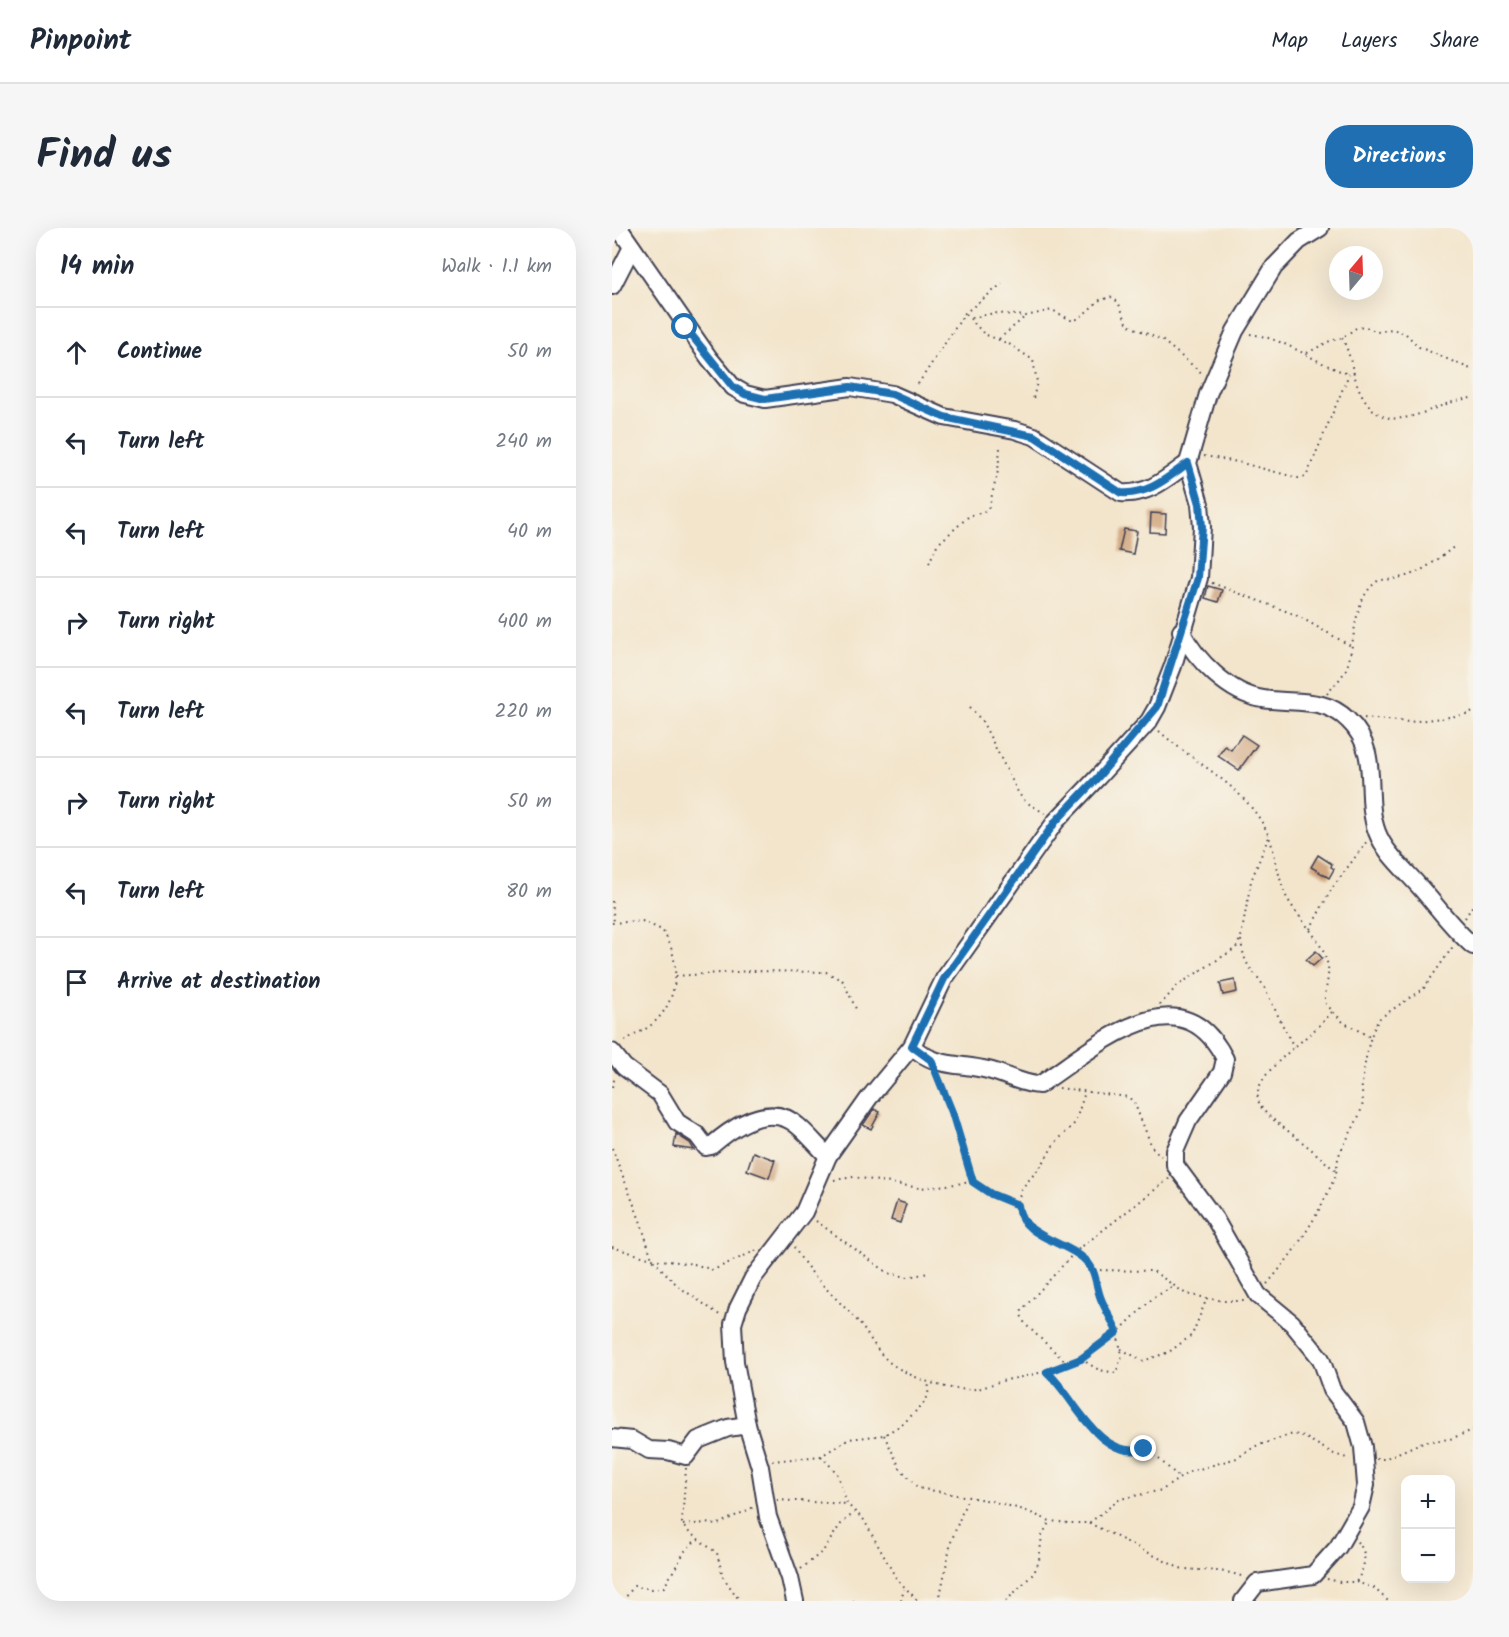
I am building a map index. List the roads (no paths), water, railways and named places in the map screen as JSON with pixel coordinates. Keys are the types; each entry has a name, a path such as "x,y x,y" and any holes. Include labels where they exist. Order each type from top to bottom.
{"street":[{"path":"619,228 667,294 685,327 733,387 745,394 765,399 850,387 892,394 944,417 1034,436 1121,493 1132,494 1153,488 1188,463"},
{"path":"795,1601 790,1578 774,1538 759,1467 747,1425 735,1362 733,1324 745,1292 804,1212 828,1156 869,1098 912,1046 944,979 1056,821 1149,720 1157,707 1173,666 1198,578 1202,527 1200,504 1188,463 1213,381 1235,331 1255,296 1286,252 1320,228"},
{"path":"612,286 632,247"},
{"path":"1181,632 1201,660 1232,686 1247,694 1272,700 1319,703 1341,713 1350,721 1359,733 1369,762 1376,831 1392,856 1457,932 1473,946"},
{"path":"912,1046 931,1060 989,1070 1039,1085 1103,1041 1130,1025 1152,1017 1169,1017 1190,1022 1217,1044 1225,1059 1222,1072 1188,1121 1175,1151 1176,1167 1215,1219 1258,1295 1292,1323 1322,1359 1332,1390 1356,1422 1365,1461 1365,1494 1348,1533 1313,1575 1257,1583 1243,1601"},
{"path":"613,1053 624,1067 660,1094 682,1128 697,1135 706,1147 745,1123 772,1115 798,1126 828,1156"},
{"path":"612,1438 632,1440 649,1450 668,1451 686,1456 698,1440 729,1428 747,1425"}]}
